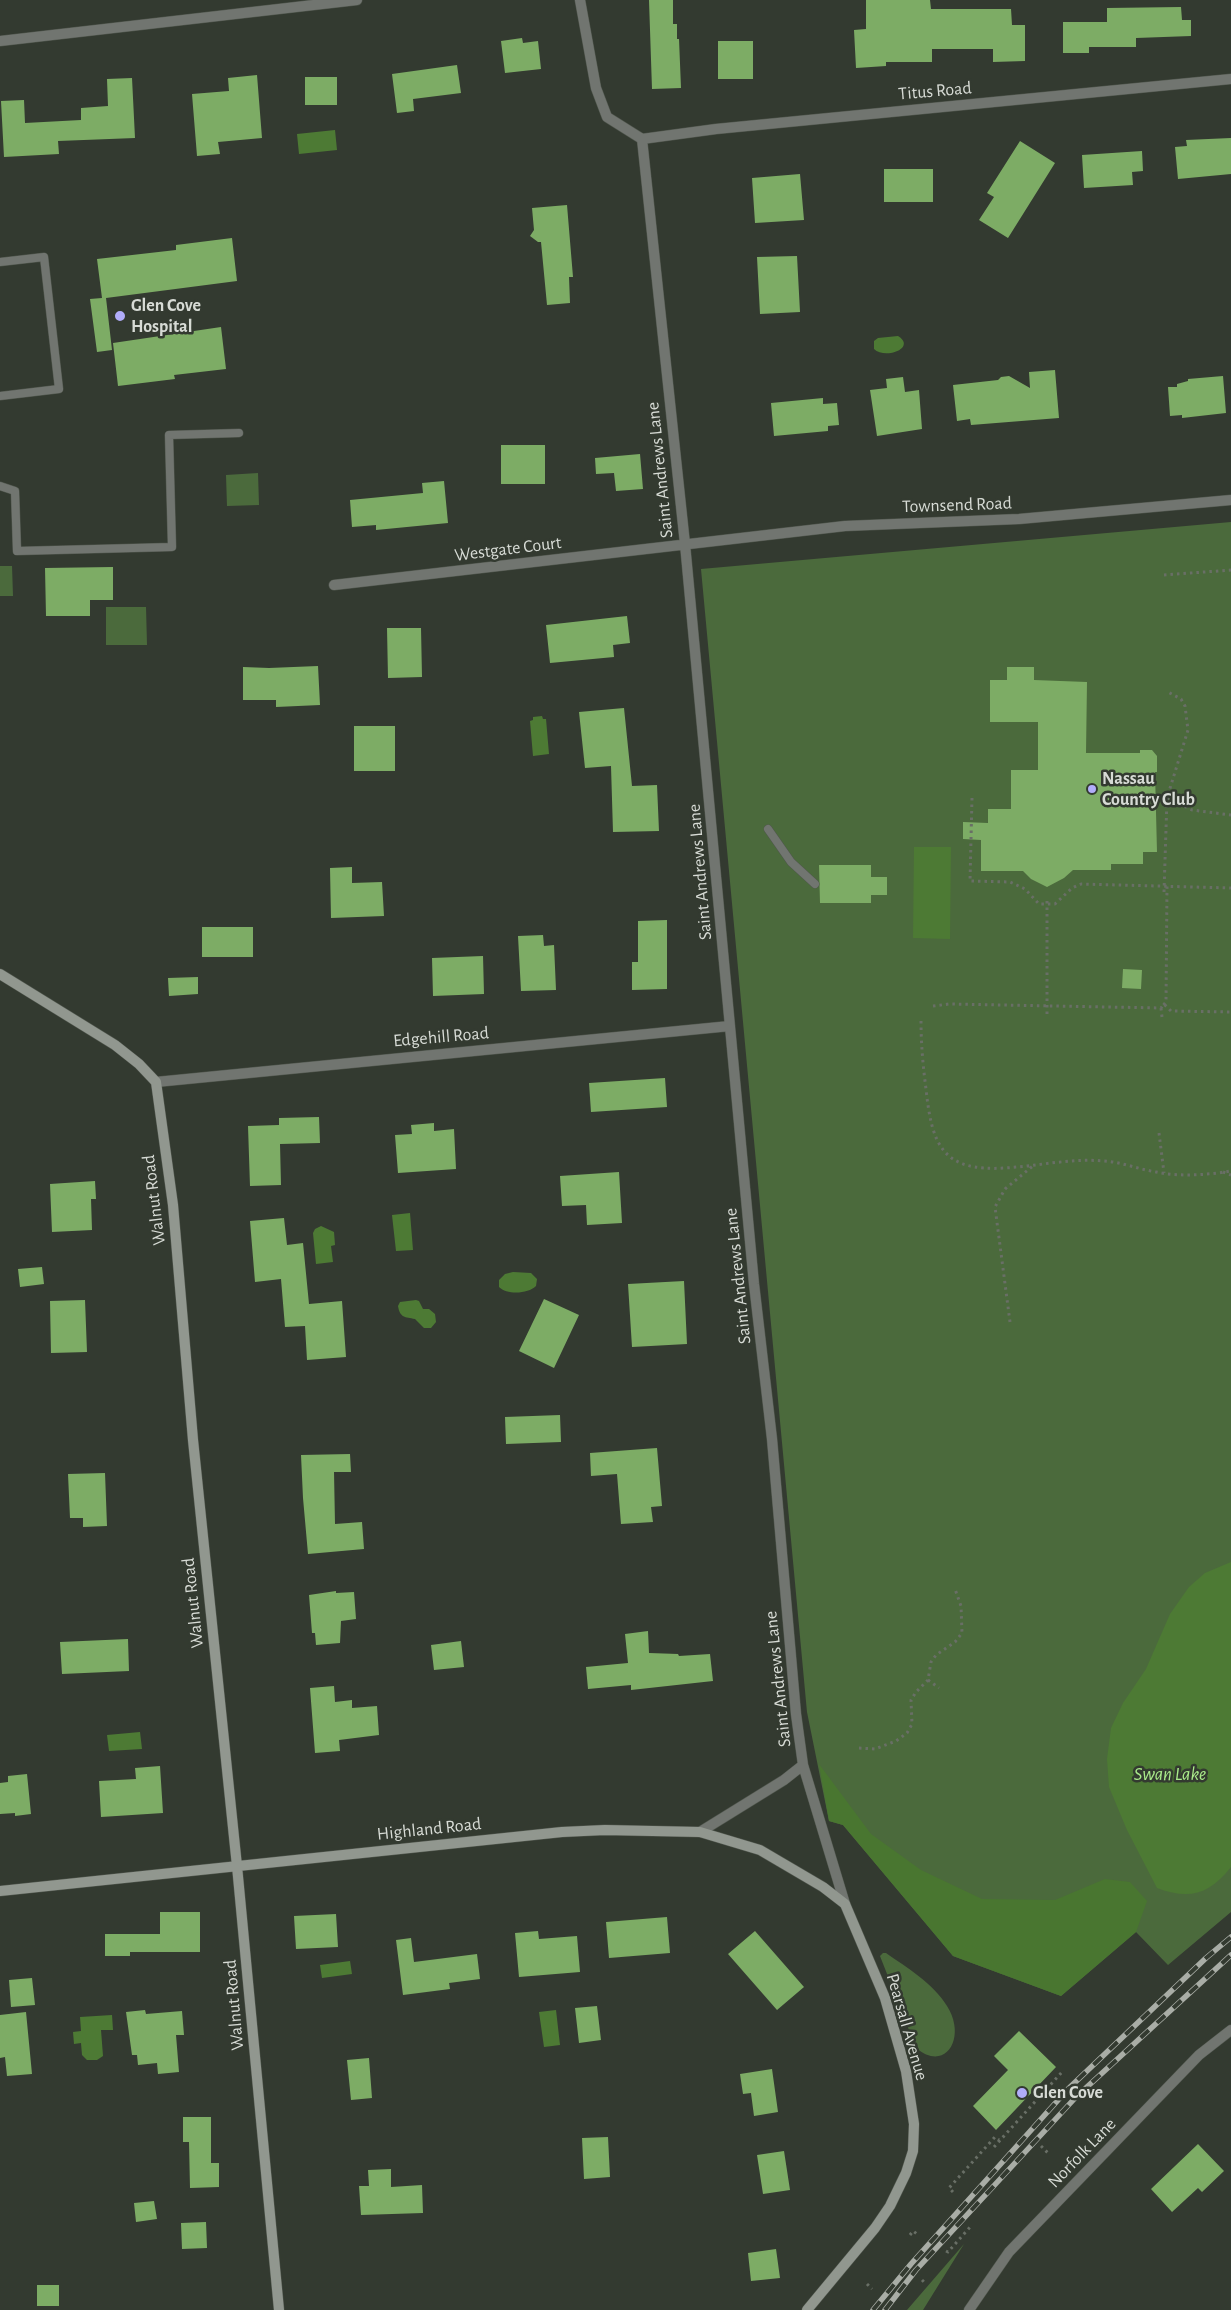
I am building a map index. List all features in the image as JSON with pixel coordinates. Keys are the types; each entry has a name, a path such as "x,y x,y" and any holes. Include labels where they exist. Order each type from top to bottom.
{"street":[{"path":"0,41 357,0"},
{"path":"580,0 596,88 606,117 642,139"},
{"name":"Titus Road","path":"642,139 716,129 1231,79"},
{"name":"Saint Andrews Lane","path":"642,139 684,544 754,1284 772,1439 796,1714 803,1765 845,1904"},
{"name":"Townsend Road","path":"684,544 845,526 1019,519 1231,500"},
{"name":"Westgate Court","path":"334,585 684,544"},
{"path":"0,974 114,1045 139,1064 156,1082"},
{"name":"Edgehill Road","path":"156,1082 181,1078 730,1026"},
{"name":"Walnut Road","path":"156,1082 173,1205 194,1450 237,1866 279,2310"},
{"name":"Saint Andrews Lane","path":"700,1832 784,1780 803,1765"},
{"name":"Highland Road","path":"0,1891 562,1832 605,1830 700,1832 760,1850 823,1887 845,1904"},
{"name":"Pearsall Avenue","path":"807,2310 878,2224 906,2173 913,2151 914,2124 906,2071 884,1998 845,1904"},
{"name":"Norfolk Lane","path":"969,2310 1009,2252 1199,2055 1231,2030"}],"lane":[{"path":"0,262 44,257 59,389 0,396"},
{"path":"0,486 16,491 17,551 172,547 169,435 239,433"},
{"path":"768,829 791,862 815,884"}],"path":[{"path":"1164,575 1231,570"},
{"path":"1162,1017 1162,1006 1166,1002 1165,886 1167,798 1188,730 1185,706 1181,698 1166,691"},
{"path":"972,798 970,881 1010,882 1025,889 1039,904 1055,904 1072,888 1081,884 1231,888"},
{"path":"1167,798 1192,810 1231,815"},
{"path":"1164,892 1165,886"},
{"path":"1047,899 1047,1014"},
{"path":"933,1006 949,1004 1162,1006 1171,1010 1231,1012"},
{"path":"921,1020 921,1044 929,1120 933,1134 943,1151 958,1162 981,1168 1070,1161 1104,1161 1164,1173 1186,1175 1231,1171"},
{"path":"1159,1133 1164,1173"},
{"path":"1010,1322 995,1207 1004,1189 1034,1165"},
{"path":"1222,1172 1231,1175"},
{"path":"859,1748 875,1749 896,1741 907,1733 912,1724 911,1700 928,1680 931,1662 936,1655 955,1642 962,1633 961,1606 955,1589"},
{"path":"928,1680 940,1688"},
{"path":"994,2147 1062,2072"},
{"path":"953,2192 949,2188 995,2137 999,2140"},
{"path":"1041,2146 1050,2154"},
{"path":"946,2251 948,2252 972,2226"},
{"path":"910,2235 913,2231 917,2234"},
{"path":"866,2284 872,2289"}],"shaded area":[{"path":"258,473 259,505 227,506 226,475"},
{"name":"Nassau Country Club","path":"1231,522 1231,1912 1168,1965 1136,1932 1061,1996 953,1956 843,1825 829,1821 807,1712 701,569"},
{"path":"0,566 12,566 13,596 0,596"},
{"path":"106,607 146,607 147,645 106,645"},
{"path":"819,1764 871,1834 921,1870 982,1899 1055,1900 1105,1879 1130,1882 1147,1901 1136,1932 1061,1996 953,1956 843,1825 829,1821"},
{"path":"886,1953 919,1976 935,1990 947,2006 953,2018 955,2029 954,2040 944,2054 936,2056 927,2055 916,2048 880,1956"},
{"path":"964,2244 923,2310 907,2310"}],"water":[{"path":"335,130 337,150 299,154 297,134"},
{"path":"898,336 903,340 904,345 897,351 885,353 874,349 874,341 878,338"},
{"path":"542,716 543,719 546,719 549,754 533,756 530,721 533,720 533,717"},
{"path":"914,847 951,847 950,939 913,938"},
{"path":"410,1213 413,1250 396,1251 392,1215"},
{"path":"321,1226 334,1232 335,1245 331,1246 333,1262 316,1264 313,1233 315,1229"},
{"path":"513,1272 531,1273 537,1279 536,1286 523,1292 503,1290 499,1287 499,1280 505,1274"},
{"path":"419,1301 423,1309 429,1309 435,1314 436,1322 431,1328 424,1328 415,1319 408,1318 400,1313 398,1306 400,1302"},
{"name":"Swan Lake","path":"1231,1562 1231,1867 1215,1884 1206,1889 1189,1894 1179,1894 1157,1888 1127,1830 1109,1787 1107,1759 1111,1728 1123,1703 1146,1669 1170,1614 1189,1587 1205,1573"},
{"path":"140,1732 142,1749 109,1751 107,1735"},
{"path":"350,1961 352,1974 322,1978 320,1965"},
{"path":"556,2010 560,2045 544,2047 539,2012"},
{"path":"112,2015 113,2030 101,2030 103,2056 97,2060 87,2060 82,2055 81,2043 74,2044 73,2032 81,2031 80,2017"}],"building":[{"path":"649,0 673,0 673,24 677,24 677,39 679,39 681,88 652,89"},
{"path":"866,0 930,0 931,9 1011,9 1012,25 1025,25 1025,61 993,62 993,49 932,49 932,62 886,62 886,66 856,68 854,30 866,29"},
{"path":"1181,7 1182,20 1191,20 1191,36 1136,38 1136,47 1089,47 1089,53 1063,53 1063,22 1107,22 1107,8"},
{"path":"522,38 523,43 538,41 541,69 505,73 501,41"},
{"path":"718,41 753,41 753,79 718,79"},
{"path":"457,65 461,93 413,99 414,111 397,113 392,74"},
{"path":"257,75 262,138 218,142 220,154 197,156 192,94 229,91 228,78"},
{"path":"305,77 337,77 337,105 305,105"},
{"path":"132,78 135,138 58,141 59,154 4,157 1,101 24,100 25,123 81,120 81,108 108,106 107,79"},
{"path":"1231,138 1231,174 1178,179 1175,147 1187,146 1186,140"},
{"path":"1020,141 1055,163 1008,238 979,220 994,197 987,193"},
{"path":"1142,151 1143,171 1132,172 1133,185 1084,188 1082,155"},
{"path":"884,169 933,169 933,202 884,202"},
{"path":"800,174 804,220 755,223 752,178"},
{"path":"567,205 573,277 569,277 570,303 547,305 541,242 530,236 534,230 532,208"},
{"path":"232,238 237,281 106,298 112,350 97,352 90,299 102,298 97,259 176,250 176,245"},
{"path":"797,256 800,312 760,314 757,257"},
{"path":"221,327 226,369 174,375 175,379 118,386 113,343"},
{"path":"1055,370 1059,418 971,425 970,419 957,421 953,385 998,380 1001,377 1009,376 1030,388 1029,372"},
{"path":"1223,376 1226,413 1182,418 1182,415 1170,416 1168,387 1177,387 1177,384 1188,381 1188,379"},
{"path":"903,377 905,392 919,390 922,429 877,436 870,390 887,388 886,379"},
{"path":"823,398 823,404 837,403 839,425 828,426 828,431 774,436 771,403"},
{"path":"501,445 545,445 545,484 501,484"},
{"path":"640,454 643,489 616,491 614,473 596,474 595,458"},
{"path":"444,481 448,523 376,530 376,525 352,527 350,500 423,493 422,483"},
{"path":"113,567 113,600 90,600 90,616 46,616 45,568"},
{"path":"627,616 630,643 613,645 614,657 550,663 546,625"},
{"path":"387,628 421,628 422,677 388,678"},
{"path":"318,666 320,705 276,707 276,700 243,700 243,667"},
{"name":"Nassau Country Club","path":"1007,667 1034,667 1034,680 1087,682 1086,753 1140,753 1140,750 1152,750 1157,756 1157,772 1155,772 1157,852 1143,852 1143,864 1111,864 1111,870 1073,870 1064,878 1047,887 1031,879 1023,871 981,871 981,840 963,839 963,822 988,823 988,809 1011,809 1011,770 1038,770 1038,722 990,722 990,680 1007,680"},
{"path":"624,708 632,786 657,785 659,831 613,832 611,766 585,768 579,712"},
{"path":"354,726 395,726 395,771 354,771"},
{"path":"819,865 871,865 871,877 887,877 887,895 871,895 871,903 820,903"},
{"path":"352,867 352,883 382,882 384,916 331,918 330,868"},
{"path":"667,920 667,989 632,990 632,962 638,962 638,921"},
{"path":"202,927 253,927 253,957 202,957"},
{"path":"543,935 544,946 554,945 556,990 521,991 518,936"},
{"path":"483,956 484,994 433,996 432,958"},
{"path":"1123,969 1142,970 1141,989 1122,988"},
{"path":"198,977 198,994 169,996 168,978"},
{"path":"665,1078 667,1107 591,1112 589,1083"},
{"path":"319,1117 320,1143 280,1144 281,1185 250,1186 248,1126 279,1125 279,1118"},
{"path":"434,1123 434,1131 454,1129 456,1169 398,1173 395,1135 412,1134 411,1125"},
{"path":"619,1172 622,1223 587,1225 586,1205 562,1206 560,1176"},
{"path":"95,1181 96,1199 91,1199 92,1230 52,1232 50,1184"},
{"path":"284,1218 287,1245 303,1243 309,1304 342,1301 346,1357 307,1360 305,1326 285,1327 281,1279 255,1282 250,1221"},
{"path":"42,1267 44,1284 20,1287 18,1269"},
{"path":"684,1281 687,1344 632,1347 628,1284"},
{"path":"544,1299 579,1315 554,1368 519,1351"},
{"path":"85,1300 87,1352 51,1353 50,1301"},
{"path":"560,1415 561,1442 506,1444 505,1417"},
{"path":"657,1448 662,1506 651,1507 653,1522 621,1524 617,1474 591,1476 590,1453"},
{"path":"350,1454 351,1472 334,1472 335,1524 362,1522 364,1549 308,1554 301,1455"},
{"path":"105,1473 107,1526 83,1527 83,1518 70,1518 68,1474"},
{"path":"336,1591 336,1593 354,1592 356,1619 341,1621 340,1643 316,1645 315,1633 312,1633 309,1595"},
{"path":"648,1631 649,1653 678,1654 679,1656 710,1654 713,1681 631,1690 631,1685 588,1689 586,1667 628,1663 625,1634"},
{"path":"128,1639 129,1671 62,1674 60,1642"},
{"path":"461,1641 464,1667 434,1670 431,1645"},
{"path":"334,1686 335,1702 352,1700 352,1708 377,1706 379,1735 339,1740 340,1751 315,1753 310,1688"},
{"path":"160,1766 163,1813 101,1817 99,1781 136,1779 135,1768"},
{"path":"27,1774 31,1814 15,1816 15,1813 0,1814 0,1783 8,1782 8,1776"},
{"path":"160,1912 200,1912 200,1952 130,1952 130,1956 105,1956 105,1934 160,1934"},
{"path":"336,1914 338,1947 296,1949 294,1916"},
{"path":"667,1917 670,1953 609,1958 606,1922"},
{"path":"538,1931 539,1939 577,1936 580,1972 519,1977 515,1933"},
{"path":"755,1931 804,1987 777,2010 728,1954"},
{"path":"411,1938 414,1962 477,1954 480,1979 449,1983 450,1989 403,1995 396,1940"},
{"path":"32,1978 35,2005 11,2007 9,1980"},
{"path":"597,2006 601,2040 579,2043 575,2008"},
{"path":"145,2010 146,2014 182,2011 184,2035 176,2035 179,2072 158,2074 157,2063 138,2065 137,2055 132,2055 126,2012"},
{"path":"26,2012 32,2074 7,2076 5,2057 0,2058 0,2015"},
{"name":"Glen Cove","path":"1019,2031 1056,2067 996,2130 973,2106 1008,2070 994,2056"},
{"path":"369,2058 372,2098 351,2100 347,2060"},
{"path":"772,2069 778,2112 754,2116 751,2093 743,2094 740,2074"},
{"path":"183,2117 211,2117 211,2163 219,2163 219,2187 190,2188 189,2142 183,2142"},
{"path":"608,2137 610,2177 584,2179 582,2138"},
{"path":"1198,2144 1224,2171 1202,2192 1198,2188 1172,2212 1151,2189"},
{"path":"784,2151 790,2190 763,2194 757,2155"},
{"path":"391,2169 391,2187 422,2185 423,2213 361,2215 359,2186 369,2186 368,2170"},
{"path":"154,2201 157,2219 136,2222 134,2203"},
{"path":"206,2222 207,2248 182,2249 181,2223"},
{"path":"776,2249 780,2278 751,2281 748,2253"},
{"path":"37,2285 59,2285 59,2306 37,2306"}],"railway":[{"path":"873,2310 911,2264 1068,2089 1206,1958 1231,1937"},
{"path":"885,2310 916,2270 1076,2097 1231,1955"}],"place":[{"name":"Glen Cove Hospital","path":"120,316"},
{"name":"Nassau Country Club","path":"1092,789"},
{"name":"Glen Cove","path":"1022,2093"}]}
